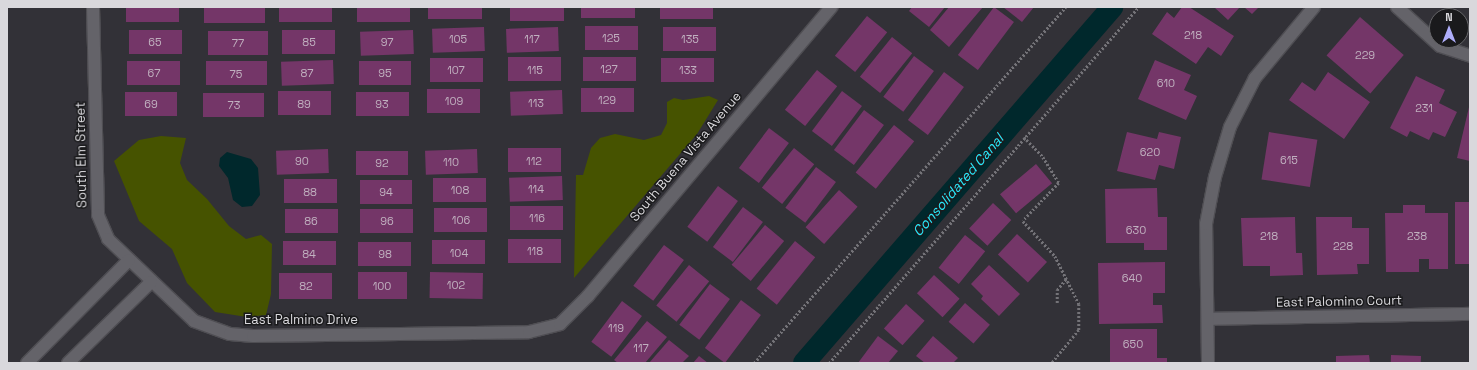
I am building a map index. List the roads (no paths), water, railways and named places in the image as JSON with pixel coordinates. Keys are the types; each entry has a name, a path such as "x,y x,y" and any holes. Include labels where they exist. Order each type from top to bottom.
{"street":[{"name":"South Elm Street","path":"93,7 98,215 108,239 151,282"},
{"name":"South Buena Vista Avenue","path":"560,324 588,296 831,7"},
{"path":"1208,363 1206,224 1215,177 1230,127 1255,78 1314,7"},
{"path":"1397,7 1440,46 1470,56"},
{"path":"26,363 129,260"},
{"path":"68,363 151,282"},
{"name":"East Palmino Drive","path":"151,282 194,321 230,334 253,336 530,332 560,324"},
{"name":"East Palomino Court","path":"1208,319 1470,314"}],"water":[{"path":"227,152 251,159 258,168 260,195 252,206 242,207 233,200 228,178 219,166 220,158"}],"waterway":[{"name":"Consolidated Canal","path":"804,363 1112,7"}]}
